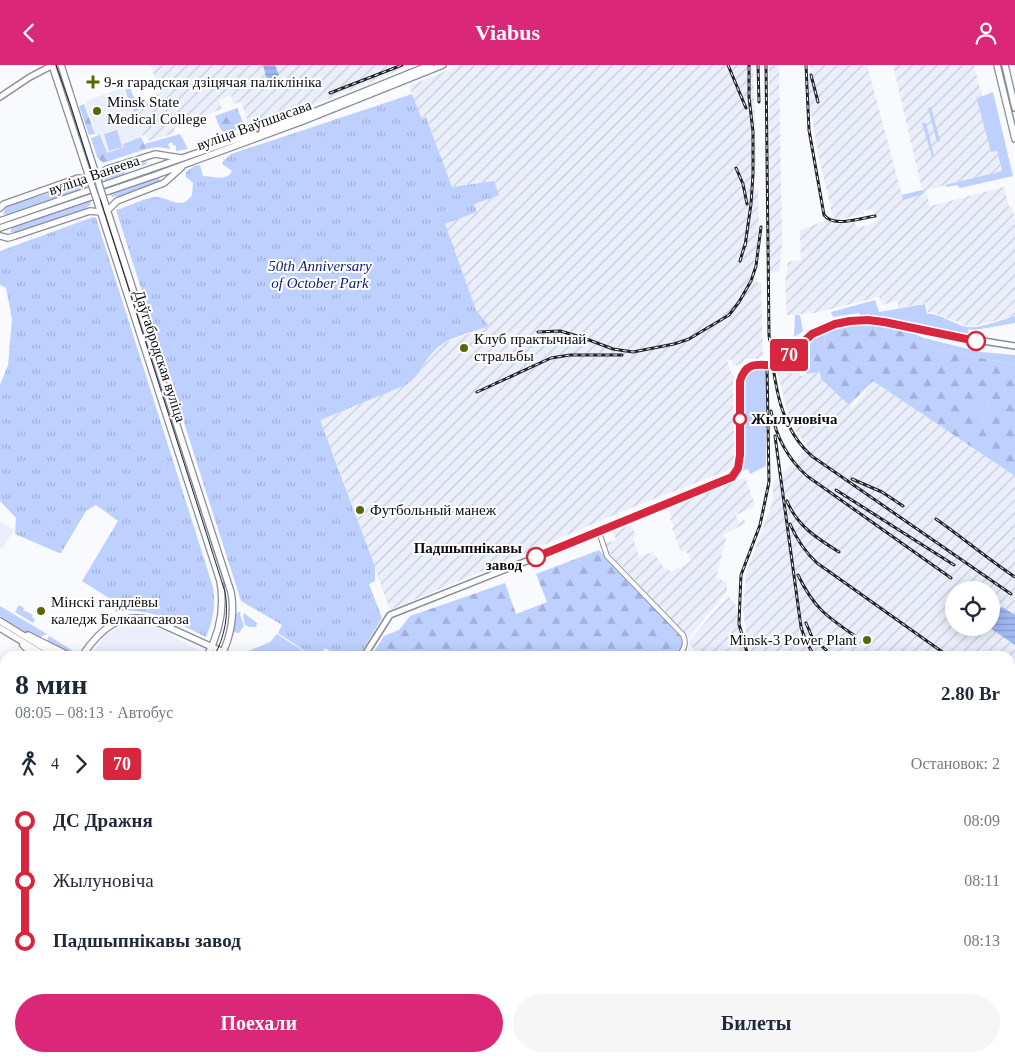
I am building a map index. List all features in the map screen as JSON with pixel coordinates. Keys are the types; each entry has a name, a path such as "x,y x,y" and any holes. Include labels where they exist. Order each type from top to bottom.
{"main road":[{"name":"Даўгабродская вуліца","path":"53,65 220,581 222,613 219,629 210,651"},
{"name":"Даўгабродская вуліца","path":"61,65 231,592 233,612 229,635 223,651"},
{"name":"вуліца Ваўпшасава","path":"198,153 301,117 430,65"},
{"name":"вуліца Ваўпшасава","path":"184,161 303,121 442,65"},
{"path":"997,65 1015,139"},
{"path":"1004,65 1015,108"},
{"name":"вуліца Ванеева","path":"0,221 10,221 156,175 198,153"},
{"path":"98,181 101,173 107,169 155,154 184,161"},
{"path":"155,154 160,159 156,166"},
{"path":"104,199 109,202 117,201 160,186 184,161"},
{"name":"вуліца Ванеева","path":"0,228 10,221 156,166 184,161"},
{"path":"92,163 107,169"},
{"path":"78,178 85,166"},
{"path":"156,175 162,177 160,186"},
{"path":"15,236 10,235 8,231 10,221 1,215 1,207 78,178 90,180"},
{"path":"90,211 97,201"},
{"path":"108,211 117,201"},
{"path":"0,236 8,238 90,211 100,213"},
{"path":"85,651 94,638 108,626 117,621 133,618 157,622 218,651"},
{"path":"0,621 50,651"},
{"path":"0,628 38,651"},
{"path":"18,631 37,638 61,651"},
{"path":"18,639 29,651"}],"street":[{"path":"38,65 41,71"},
{"path":"0,97 53,65"},
{"path":"367,651 390,615 732,477 738,468 740,455 740,381 742,373 750,366 780,364 808,336 827,327 843,322 868,320 994,344 1015,346"},
{"path":"598,532 608,556 683,635 685,639 683,651"}],"shaded area":[{"path":"150,65 412,65 303,109 296,109 249,125 241,102 233,104 231,95 219,100 222,109 174,127 175,133 148,141 146,135 143,136 134,114 141,111 138,103 161,93"},
{"path":"263,65 275,65 279,75 267,80"},
{"path":"460,65 753,65 756,160 754,189 758,190 759,217 757,249 749,280 761,283 763,356 757,359 744,359 743,363 736,366 731,359 727,361 732,375 735,376 733,382 734,458 732,469 633,507 390,610 339,468 319,420 416,378 432,352 442,344 489,326 476,310 444,224 477,212 474,204 494,181 452,187 427,118 422,119 409,86"},
{"path":"769,65 779,65 782,244 779,272 770,273"},
{"path":"810,65 867,65 902,195 922,190 893,65 974,65 1002,171 926,190 930,206 1004,187 1009,207 1012,207 1015,220 1015,316 970,327 928,312 926,303 899,308 897,301 882,305 879,297 815,313 787,315 785,282 788,262 801,260 800,230 827,220 836,223 854,220 857,228 877,222 873,209 863,211 864,214 841,219 833,218 818,153 809,102 809,76 812,75"},
{"path":"123,88 143,136 123,143 124,147 107,153 101,135 96,136 85,101"},
{"name":"Minsk-3 Power Plant","path":"799,366 800,376 820,372 821,379 853,408 873,381 1015,476 1015,651 750,651 749,649 751,647 747,638 743,611 746,573 773,501 773,483 808,447 797,433 788,415 777,369"},
{"path":"745,477 754,507 736,515 739,523 744,520 746,523 723,535 726,539 716,578 727,582 727,592 688,638 615,560 607,549 606,543 616,540 613,532 631,525 636,536 633,538 639,557 653,552 664,568 672,572 678,567 679,570 691,561 686,550 681,552 672,528 674,526 668,510"},
{"path":"0,521 14,530 2,549 0,548"},
{"path":"728,596 734,602 739,614 747,651 694,651 689,644 690,640"},
{"path":"1002,607 1015,615 1015,645 1000,635 1000,608"},
{"path":"132,623 145,623 155,626 200,651 94,651 107,634"}],"green space":[{"path":"999,65 1002,65 1015,120 1015,132"},
{"path":"130,88 139,110 134,112 125,90"},
{"path":"993,92 1013,176 960,188 957,185 947,187 945,185 1002,171 997,151 991,152 976,96 978,98"},
{"name":"50th Anniversary of October Park","path":"412,94 422,119 426,117 452,187 494,181 499,195 474,204 477,212 445,224 476,310 489,326 459,336 438,347 429,356 419,373 406,385 320,420 375,567 375,581 369,584 382,618 362,651 330,651 325,648 323,651 305,651 278,633 282,625 241,601 116,210 155,197 179,203 188,200 192,195 193,183 186,177 186,172 194,166 200,165 203,176 219,178 227,176 232,171 222,164 231,154"},
{"path":"84,104 95,134 89,135 79,106"},
{"path":"931,107 940,141 937,142 928,108"},
{"path":"237,108 245,127 226,133 221,130 215,116"},
{"path":"922,123 926,123 934,156 932,157"},
{"path":"117,130 122,147 109,151 104,134"},
{"path":"180,134 188,149 176,151 176,146 172,142 168,144 170,149 158,147 146,149 144,144"},
{"path":"100,135 107,153 124,147 123,144 141,137 146,149 103,163 97,157 91,138"},
{"path":"146,161 145,165 105,181 106,173"},
{"path":"157,176 160,177 159,183 118,198 117,196 112,197 109,192"},
{"path":"898,177 902,195 922,190 923,194 903,200"},
{"path":"84,182 87,188 8,215 3,214 8,206"},
{"path":"90,199 91,204 86,208 16,233 10,232 13,226"},
{"path":"93,217 96,218 213,587 213,613 206,637 162,617 140,611 116,612 112,600 82,581 118,521 96,505 86,511 61,553 59,553 15,534 16,518 0,501 0,385 8,365 12,319 6,288 0,285 0,251"},
{"path":"875,300 879,312 925,304 927,314 936,315 968,327 984,325 1015,316 1015,323 975,330 969,329 967,335 907,322 860,318 843,321 806,334 806,331 827,322 860,315 859,313 833,317 831,312"},
{"path":"795,315 800,315 803,331 794,337"},
{"path":"848,324 875,324 892,327 924,338 925,342 930,343 937,349 1015,365 1015,476 873,381 849,405 821,379 820,372 812,358 814,350 824,349 825,331","holes":["978,397 990,402 982,420 971,414"]},
{"path":"825,331 824,349 812,358 820,372 806,374 802,346 809,339"},
{"path":"924,338 981,352 1015,355 1015,365 937,349 930,343 925,342"},
{"path":"796,354 799,366 783,367 793,355"},
{"path":"755,368 766,368 766,466 750,474 748,469 742,471 737,478 743,460 744,417 742,414 742,384 747,371"},
{"path":"978,396 990,402 982,420 970,415"},
{"path":"599,550 679,633 682,644 680,651 374,651 384,636 399,630 410,616 505,583 516,614 547,602 536,574"},
{"path":"19,605 24,608 23,610 33,615 32,617 35,619 33,623 15,612"},
{"path":"0,606 47,634 40,637 26,632 0,616"},
{"path":"238,612 241,612 244,626 239,633 233,632 235,616"},
{"path":"244,613 257,623 256,627 245,625"},
{"path":"277,634 303,651 248,651 270,642"},
{"path":"49,636 73,651 67,651 53,643 50,644 47,640"}],"tram line":[{"path":"56,65 225,592 227,609 225,625 216,651"}],"railway":[{"path":"330,93 402,65"},
{"path":"728,65 746,108"},
{"path":"745,246 753,174 753,132 749,97 749,65"},
{"path":"758,65 759,102"},
{"path":"766,65 769,335 776,385 785,417 801,445 813,457 1011,594"},
{"path":"806,65 809,130 824,215 828,219 841,222 875,216"},
{"path":"811,75 818,102"},
{"path":"736,168 743,184 747,204"},
{"path":"538,332 560,331 613,349 633,352 689,339 729,315 739,302 751,281 756,266 761,227"},
{"path":"740,261 746,241"},
{"path":"477,392 551,358 570,355 622,355"},
{"path":"747,651 739,624 741,575 760,525 769,482 767,365"},
{"path":"771,411 784,447 807,476 951,578"},
{"path":"775,436 801,627 811,651"},
{"path":"852,479 882,492 903,506"},
{"path":"836,490 954,565"},
{"path":"787,501 802,525 839,552"},
{"path":"936,519 1015,577"},
{"path":"790,524 795,535 817,563 941,651"},
{"path":"798,575 815,604 836,623 855,636"},
{"path":"806,623 812,637 826,650"}],"bus line":[{"name":"70","path":"536,557 732,477 738,468 740,455 740,381 742,373 750,366 780,364 812,334 835,324 868,320 976,341"}],"place":[{"name":"9-я гарадская дзіцячая паліклініка","path":"93,82"},
{"name":"Minsk State Medical College","path":"97,111"},
{"name":"Клуб практычнай стральбы","path":"464,348"},
{"name":"Жылуновіча","path":"740,419"},
{"name":"Футбольный манеж","path":"360,510"},
{"name":"Падшыпнікавы завод","path":"536,557"},
{"name":"Мінскі гандлёвы каледж Белкаапсаюза","path":"41,611"},
{"name":"Minsk-3 Power Plant","path":"867,640"}]}
